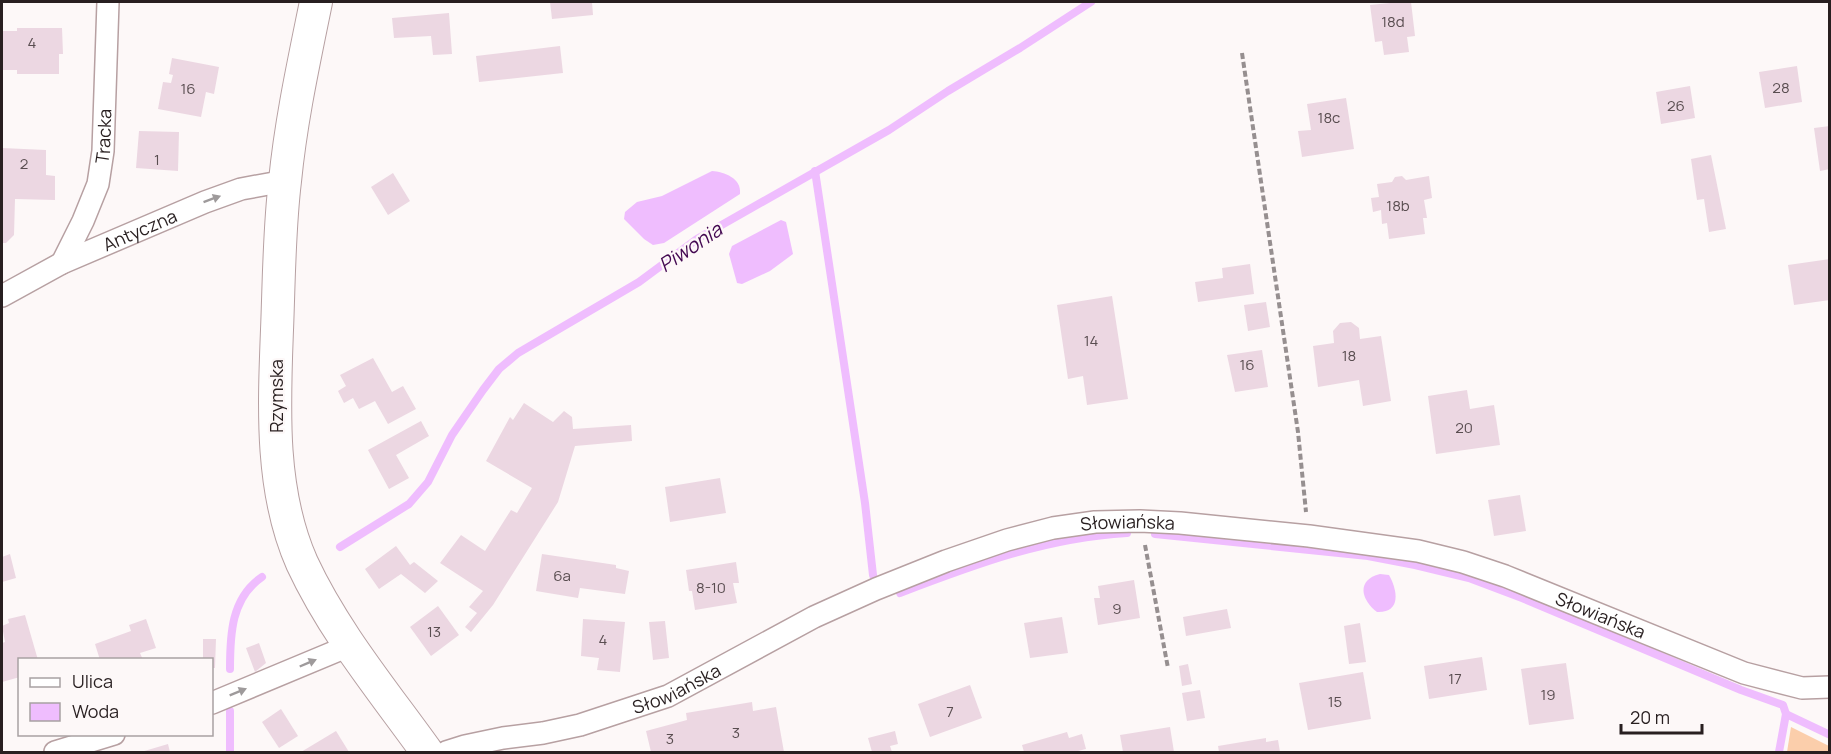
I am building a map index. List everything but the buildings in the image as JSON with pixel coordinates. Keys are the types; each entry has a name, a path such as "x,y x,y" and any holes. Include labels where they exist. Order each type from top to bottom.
{"main road":[{"name":"Rzymska","path":"316,2 299,84 285,182 276,362 275,432 279,476 288,519 302,561 321,600 427,753"}],"street":[{"name":"Tracka","path":"62,263 98,184 103,151 108,2"},
{"name":"Antyczna","path":"2,296 62,263 205,202 242,189 285,182"},
{"name":"Słowiańska","path":"446,753 465,746 503,738 580,725 668,696 814,617 876,589 945,561 1007,540 1053,528 1095,522 1140,521 1309,536 1418,551 1463,562 1505,576 1744,673 1802,688 1830,687"},
{"path":"213,702 351,645"},
{"path":"55,753 111,736"}],"path":[{"path":"1242,53 1298,432 1309,536"},
{"path":"1140,521 1168,668"}],"shaded area":[{"path":"1791,727 1829,746 1829,752 1787,752"}],"water":[{"path":"712,171 727,174 735,180 740,188 740,194 664,243 653,245 624,219 625,212 637,202 662,196"},
{"path":"781,220 786,222 793,254 770,271 742,284 737,283 729,254 732,246"},
{"path":"1380,574 1389,575 1394,588 1395,600 1390,609 1377,612 1367,602 1364,585 1372,577"}],"waterway":[{"name":"Piwonia","path":"340,547 409,504 428,482 452,435 483,390 499,369 518,353 639,282 697,239 889,130 1091,2"},
{"path":"815,171 865,503 873,575"},
{"path":"900,593 1011,554 1068,540 1127,533"},
{"path":"1155,534 1368,556 1469,578 1741,690 1783,705 1786,714 1830,735"},
{"name":"Piwonia","path":"230,669 232,630 238,606 244,595 262,577"},
{"name":"Piwonia","path":"230,711 230,752"},
{"path":"1779,752 1786,714"}]}
